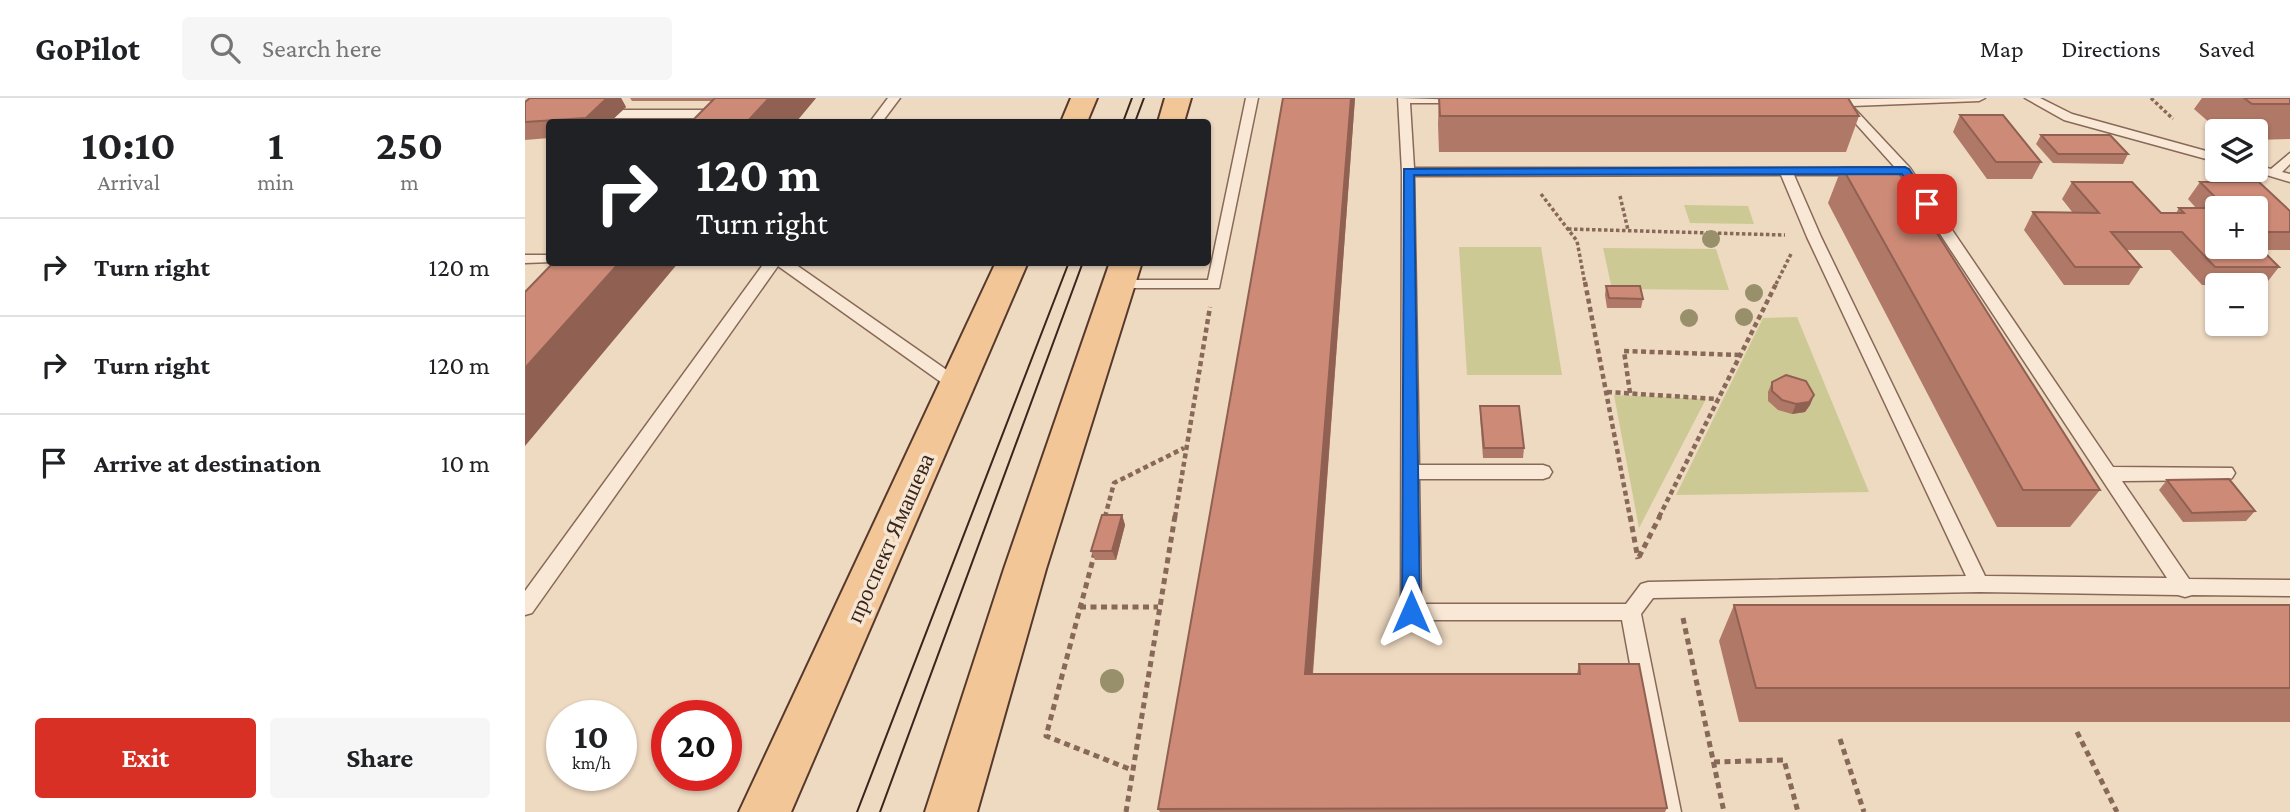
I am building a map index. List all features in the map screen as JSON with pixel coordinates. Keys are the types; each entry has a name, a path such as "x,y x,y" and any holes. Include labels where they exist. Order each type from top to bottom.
{"main road":[{"path":"1075,119 1084,98"},
{"path":"1172,119 1178,98"},
{"name":"проспект Ямашева","path":"765,812 1010,266"},
{"path":"951,812 1021,582 1123,274"}],"lane":[{"path":"598,98 590,105 607,114 712,114 706,119"},
{"path":"878,119 894,98"},
{"path":"1123,274 1214,285 1252,98"},
{"path":"1821,103 1979,98"},
{"path":"2031,98 2068,117 2205,155"},
{"path":"1475,101 1406,99 1411,612 1631,612"},
{"path":"1842,103 2108,474 2185,589"},
{"path":"2273,174 2290,157"},
{"path":"1786,171 1814,237 1979,584"},
{"path":"1408,172 1892,171"},
{"path":"2268,173 2290,178"},
{"path":"525,259 546,262"},
{"path":"525,607 770,266"},
{"path":"788,266 958,386"},
{"path":"1410,472 1543,472"},
{"path":"2108,474 2226,473"},
{"path":"1669,812 1631,612 1648,590 1979,584 2185,589 2290,588"}],"path":[{"path":"1615,171 1629,230"},
{"path":"1523,172 1577,241 1638,559 1648,590"},
{"path":"1568,229 1814,237"},
{"path":"1638,559 1796,243 1814,237"},
{"path":"1126,812 1158,607 1214,285"},
{"path":"1630,393 1624,351 1740,355"},
{"path":"1606,392 1718,400"},
{"path":"1100,533 1114,483 1185,447"},
{"path":"1097,545 1046,736 1132,770"},
{"path":"1677,590 1724,812"},
{"path":"1080,607 1158,607"},
{"path":"2077,732 2117,812"},
{"path":"1840,739 1864,812"},
{"path":"1714,762 1784,760 1798,812"}],"shaded area":[{"path":"1684,205 1748,206 1754,224 1690,223"},
{"path":"1459,247 1541,247 1562,375 1467,375"},
{"path":"1603,248 1716,249 1729,290 1612,289"},
{"path":"1797,317 1869,492 1676,495 1763,318"},
{"path":"1614,395 1706,399 1639,528"}],"building":[{"path":"530,98 607,98 586,118 525,122 525,102"},
{"path":"715,98 769,98 750,119 694,119"},
{"path":"1283,98 1351,98 1305,674 1580,674 1579,664 1639,664 1667,808 1158,809"},
{"path":"1439,98 1848,98 1859,116 1440,116"},
{"path":"2244,98 2290,98 2290,104 2252,104"},
{"path":"1960,115 2003,115 2041,162 1996,162"},
{"path":"2041,135 2110,135 2128,154 2058,154"},
{"path":"1842,167 1895,167 2100,490 2023,490"},
{"path":"2072,182 2132,182 2161,213 2184,213 2179,208 2205,208 2205,256 2182,232 2111,232 2141,267 2075,267 2033,212 2099,213"},
{"path":"2200,182 2259,182 2290,211 2290,232 2268,232 2268,196 2214,196"},
{"path":"2268,256 2279,267 2215,267 2207,259 2268,259"},
{"path":"550,266 616,266 525,368 525,292"},
{"path":"1606,286 1640,286 1643,299 1609,298"},
{"path":"1786,375 1806,381 1814,395 1809,402 1796,404 1782,400 1772,391 1772,382"},
{"path":"1480,406 1519,406 1524,448 1484,448"},
{"path":"2229,479 2255,511 2192,513 2167,480"},
{"path":"1102,515 1122,515 1112,551 1091,551"},
{"path":"1734,605 2290,605 2290,688 1756,688"}],"tram line":[{"path":"1124,119 1132,98"},
{"path":"1136,119 1144,98"},
{"path":"857,812 1067,266"},
{"path":"880,812 1082,266"}],"route":[{"path":"1411,612 1408,172 1905,171 1927,204"}]}
